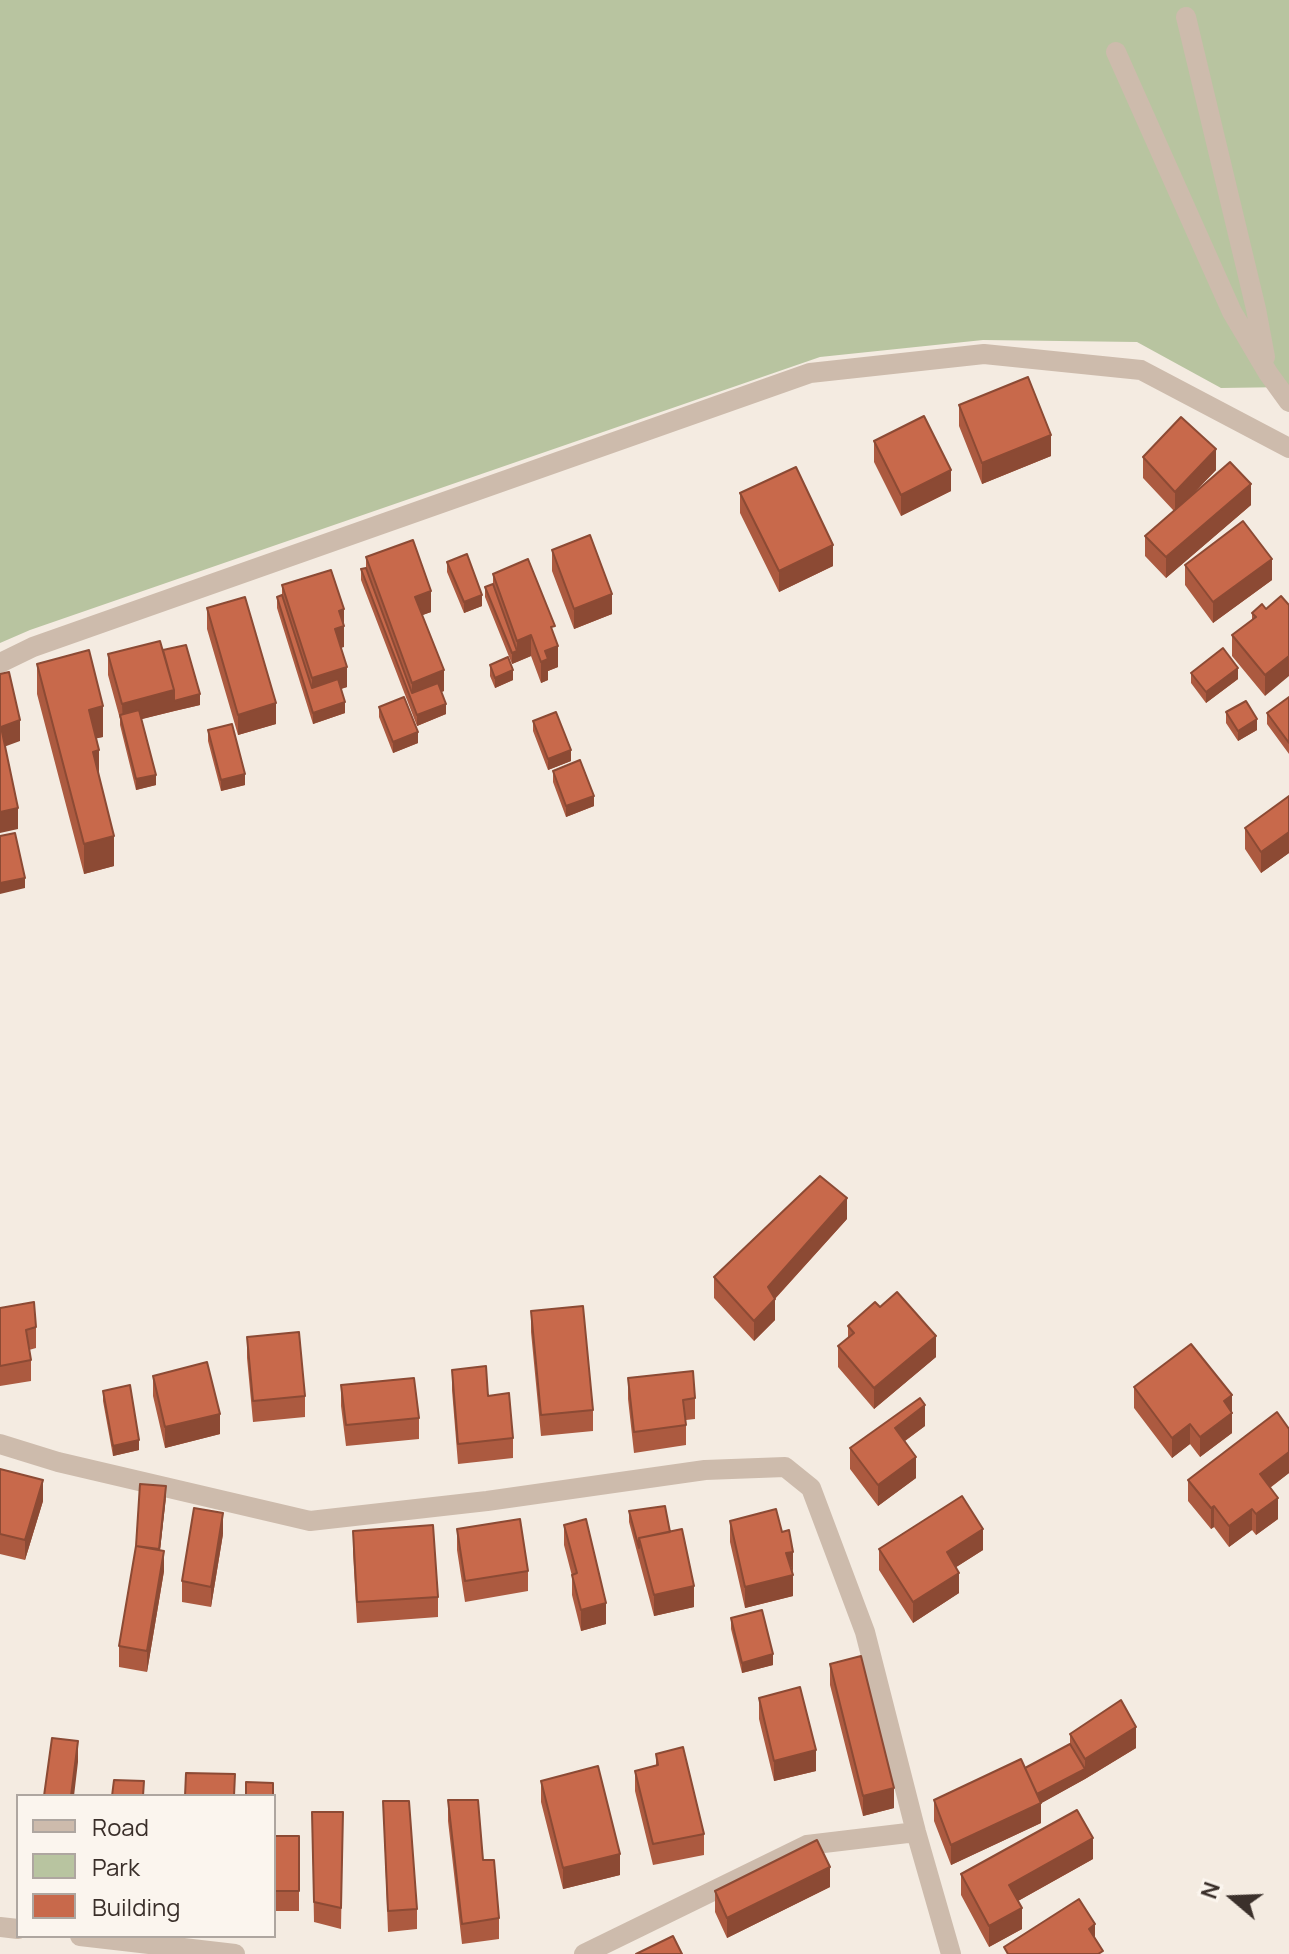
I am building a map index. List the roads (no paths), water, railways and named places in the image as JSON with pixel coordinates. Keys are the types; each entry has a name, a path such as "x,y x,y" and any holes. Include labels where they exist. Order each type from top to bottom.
{"street":[{"path":"1186,17 1256,309 1268,373"},
{"path":"1116,52 1232,312 1289,402"},
{"path":"0,663 33,647 810,373 984,354 1141,370 1289,448"},
{"path":"0,1444 58,1462 310,1521 487,1501 705,1470 785,1467 811,1488 865,1632 951,1954"},
{"path":"584,1954 807,1845 916,1832"},
{"path":"97,1938 235,1954"}]}
